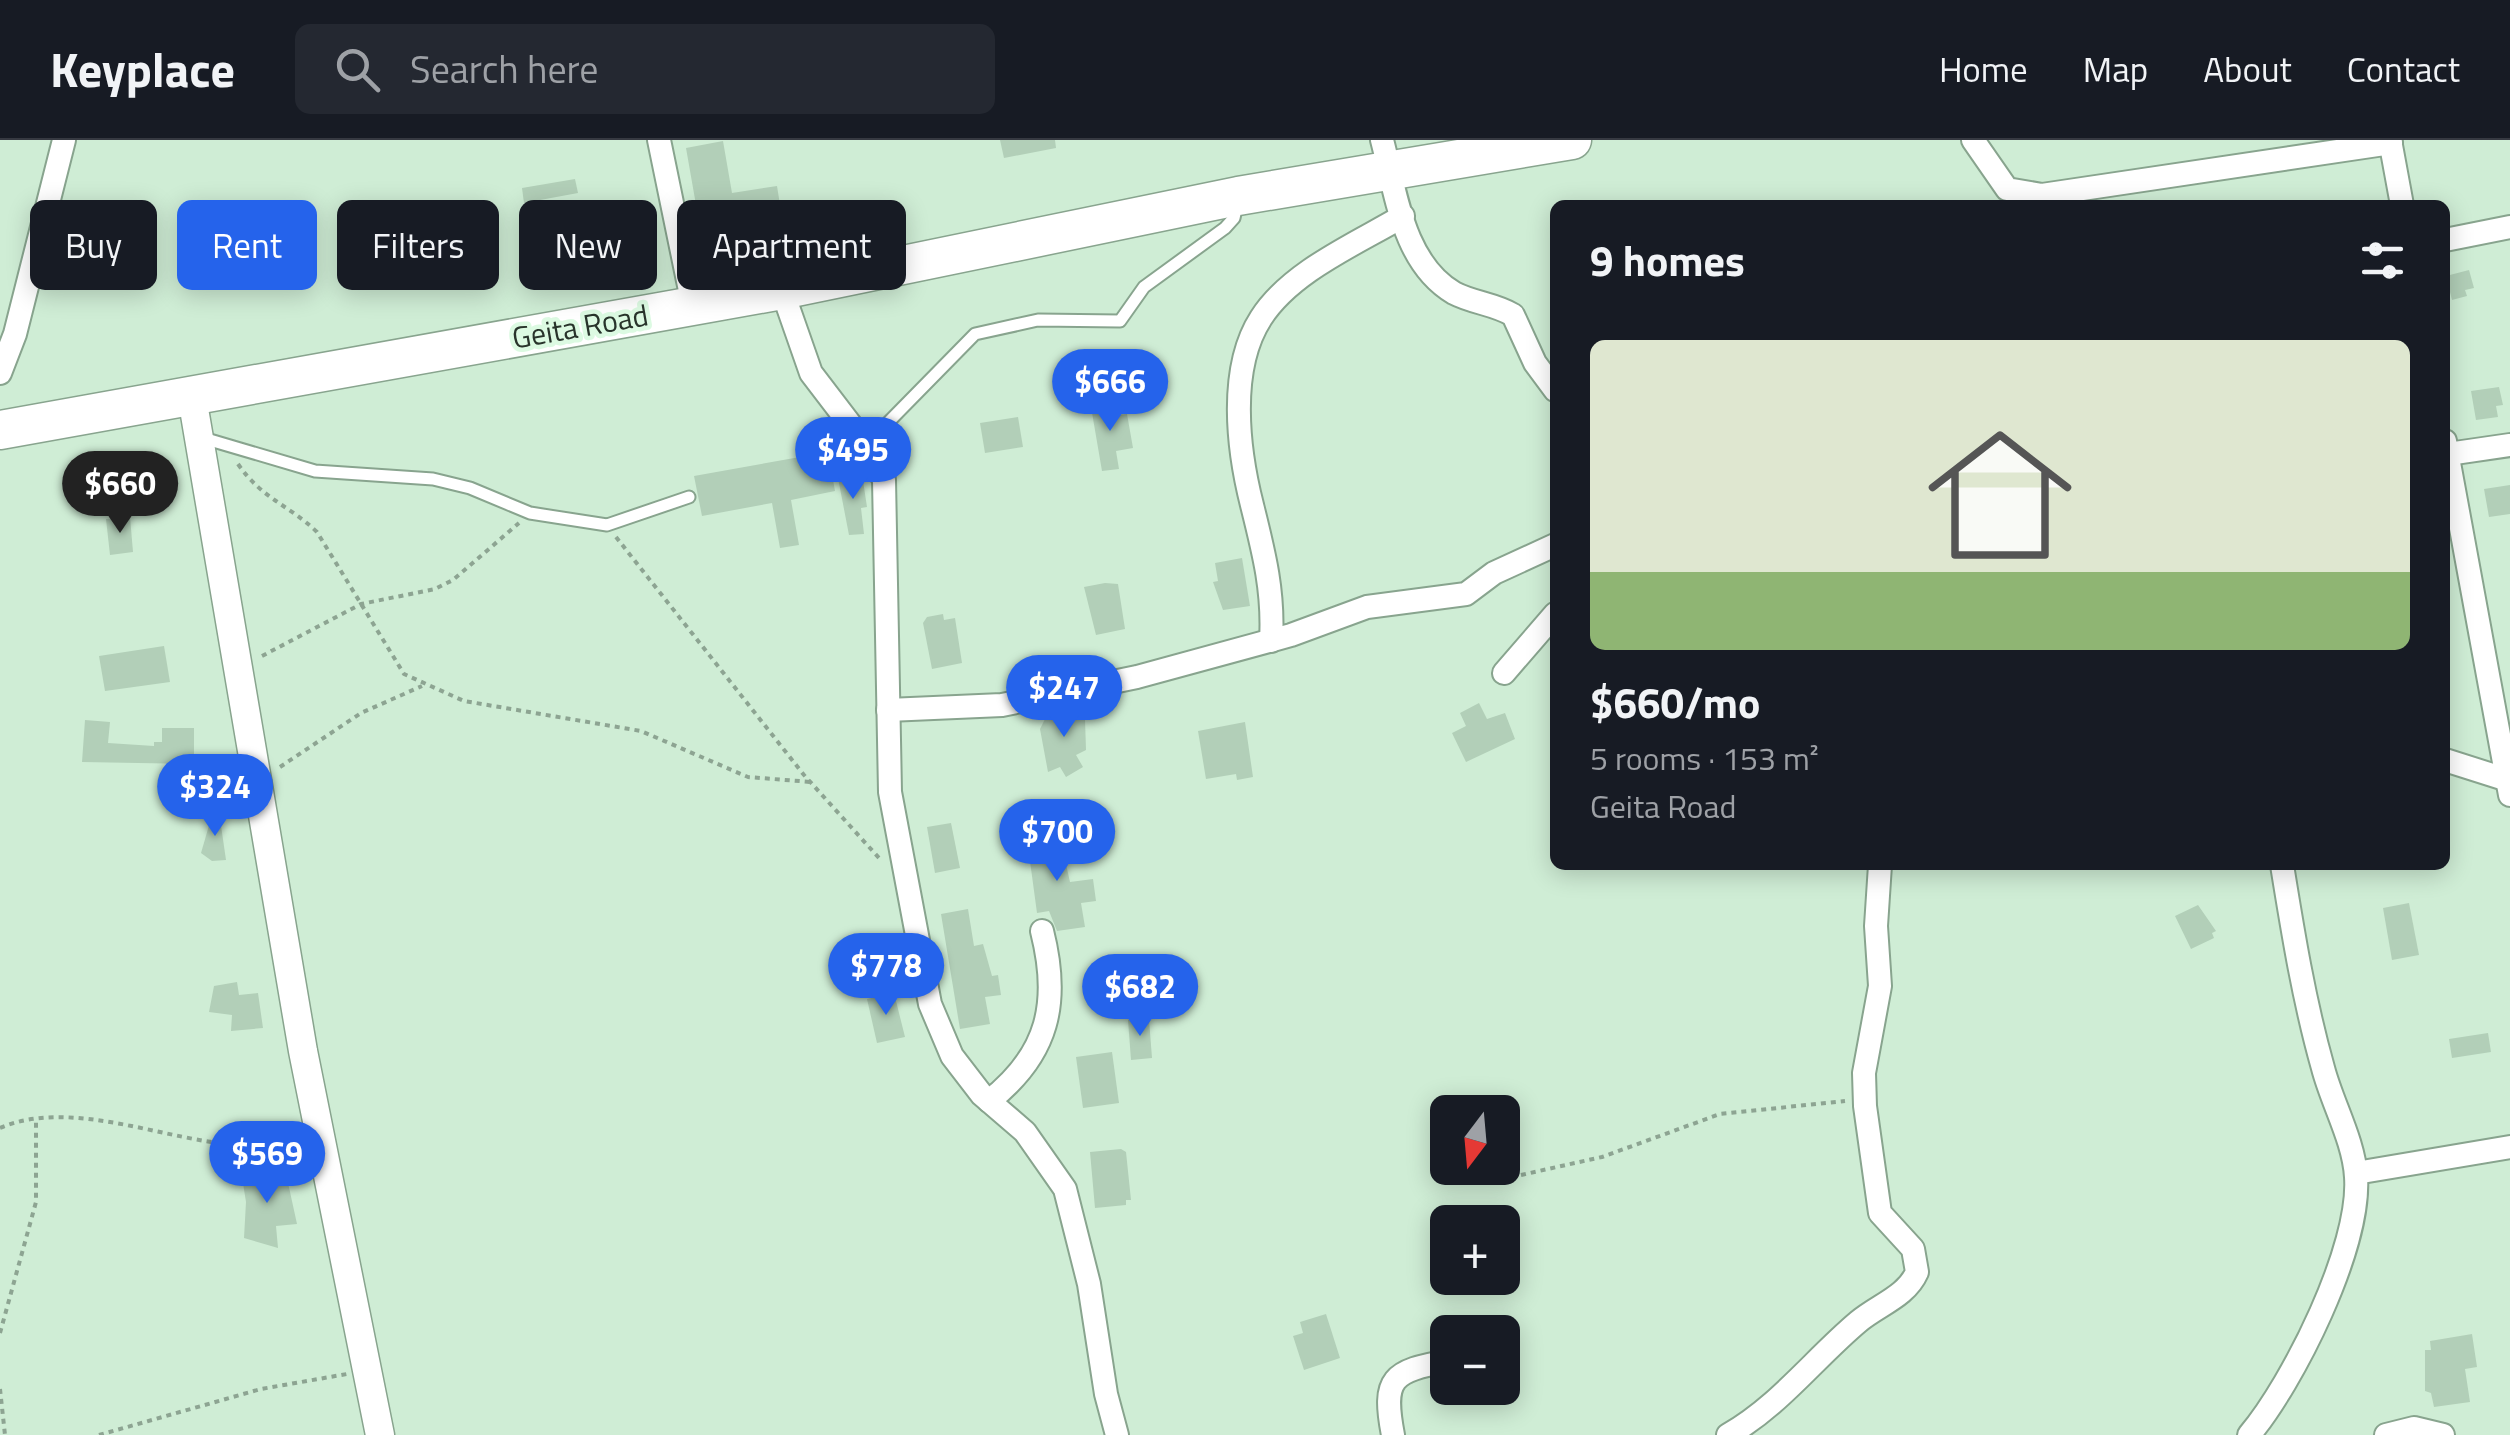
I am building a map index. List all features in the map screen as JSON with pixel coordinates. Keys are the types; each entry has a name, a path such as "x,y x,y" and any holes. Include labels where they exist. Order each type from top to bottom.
{"highway":[{"name":"Geita Road","path":"906,264 1238,196 1386,157 1572,140"},
{"name":"Geita Road","path":"0,430 782,290"}],"street":[{"path":"0,374 15,334 64,140"},
{"path":"660,140 693,305"},
{"path":"1973,140 2007,189 2042,195 2391,142 2401,200"},
{"path":"1386,157 1410,244 1432,277 1464,298 1513,315 1535,363 1550,383"},
{"path":"1271,641 1273,596 1243,459 1241,385 1250,348 1261,318 1296,282 1403,216"},
{"path":"2450,239 2510,227"},
{"path":"782,290 811,373 866,444 878,464 886,495 890,792 930,1004 952,1056 989,1100 1025,1132 1065,1188 1117,1435"},
{"path":"192,397 214,441 240,664 259,780 321,1140 380,1435"},
{"path":"2450,447 2510,446"},
{"path":"2450,460 2500,671 2509,790 2450,762"},
{"path":"888,710 1002,706 1136,677 1271,641 1367,607 1466,594 1494,573 1550,547"},
{"path":"1504,673 1550,620"},
{"path":"1728,1435 1803,1377 1858,1322 1900,1294 1914,1278 1918,1257 1880,1213 1864,1100 1864,1073 1880,986 1876,926 1880,870"},
{"path":"2249,1435 2272,1408 2304,1354 2348,1230 2356,1174 2300,979 2283,870"},
{"path":"989,1100 1025,1064 1049,1013 1052,985 1042,930"},
{"path":"2356,1174 2510,1146"},
{"path":"1393,1435 1386,1401 1392,1382 1408,1369 1430,1365"},
{"path":"2386,1435 2414,1428 2443,1435"}],"lane":[{"path":"866,444 975,334 1038,320 1120,321 1144,287 1225,228 1234,218 1238,196"},
{"path":"214,441 316,471 433,479 470,488 530,513 607,525 689,497"}],"path":[{"path":"214,441 253,486 317,532 404,674 422,686 464,701 641,731 748,778 810,782"},
{"path":"240,664 275,652 361,604 453,580 530,513"},
{"path":"607,525 810,782 850,820 887,870"},
{"path":"259,780 361,713 422,686"},
{"path":"1522,1176 1602,1157 1720,1114 1864,1100"},
{"path":"0,1128 36,1120 132,1126 240,1145 321,1140"},
{"path":"0,1333 36,1202 36,1120"},
{"path":"100,1435 262,1388 367,1370"},
{"path":"0,1389 5,1435"}],"building":[{"path":"1000,140 1055,140 1056,148 1004,158"},
{"path":"723,141 732,193 777,186 779,200 695,200 686,148"},
{"path":"575,179 578,193 524,200 522,188"},
{"path":"2469,270 2474,288 2465,290 2467,296 2452,300 2450,275"},
{"path":"2499,387 2503,405 2496,406 2498,417 2476,420 2471,391"},
{"path":"1108,398 1111,416 1127,414 1133,448 1116,451 1119,469 1102,471 1090,401"},
{"path":"1018,417 1023,447 985,453 980,423"},
{"path":"828,452 835,491 791,500 799,545 780,548 772,503 702,516 694,476"},
{"path":"862,474 867,507 861,508 864,534 849,535 838,478"},
{"path":"2510,485 2510,514 2489,517 2484,489"},
{"path":"130,517 133,552 110,555 106,519"},
{"path":"1242,558 1250,606 1223,610 1213,582 1218,581 1215,563"},
{"path":"1118,584 1125,629 1096,635 1084,587"},
{"path":"943,614 944,620 955,618 962,663 932,669 923,623 927,617"},
{"path":"164,646 170,682 105,691 99,656"},
{"path":"1479,703 1487,719 1505,713 1515,739 1466,762 1452,733 1466,726 1460,713"},
{"path":"1078,705 1079,720 1085,719 1086,750 1076,755 1083,767 1066,777 1060,767 1048,772 1040,729 1049,711"},
{"path":"85,720 110,722 108,743 154,746 154,742 162,742 162,728 194,728 194,764 82,762"},
{"path":"1245,722 1253,777 1237,780 1236,774 1206,779 1198,731"},
{"path":"217,798 226,860 212,861 201,853"},
{"path":"951,823 960,868 935,873 927,827"},
{"path":"1059,833 1070,882 1093,879 1096,901 1081,903 1085,927 1057,931 1049,911 1037,913 1027,839"},
{"path":"2409,903 2419,955 2392,960 2383,908"},
{"path":"2198,905 2216,931 2212,933 2214,938 2191,949 2175,916"},
{"path":"968,909 974,946 983,944 992,976 998,975 1001,995 985,997 990,1024 960,1029 941,914"},
{"path":"1160,954 1162,973 1128,976 1126,957"},
{"path":"237,982 239,995 258,993 263,1028 231,1031 232,1015 209,1012 214,986"},
{"path":"894,993 905,1037 877,1043 867,999"},
{"path":"1149,1019 1152,1058 1131,1060 1128,1020"},
{"path":"2488,1033 2491,1052 2452,1058 2449,1039"},
{"path":"1112,1052 1119,1103 1083,1108 1076,1057"},
{"path":"1090,1152 1126,1152 1131,1200 1126,1200 1126,1205 1095,1208"},
{"path":"285,1169 297,1224 276,1226 278,1248 244,1238 246,1202 242,1177"},
{"path":"1326,1314 1340,1358 1304,1370 1293,1336 1303,1333 1300,1322"},
{"path":"2472,1334 2477,1367 2465,1369 2470,1402 2434,1407 2431,1393 2425,1391 2425,1350 2431,1350 2430,1341"}]}
